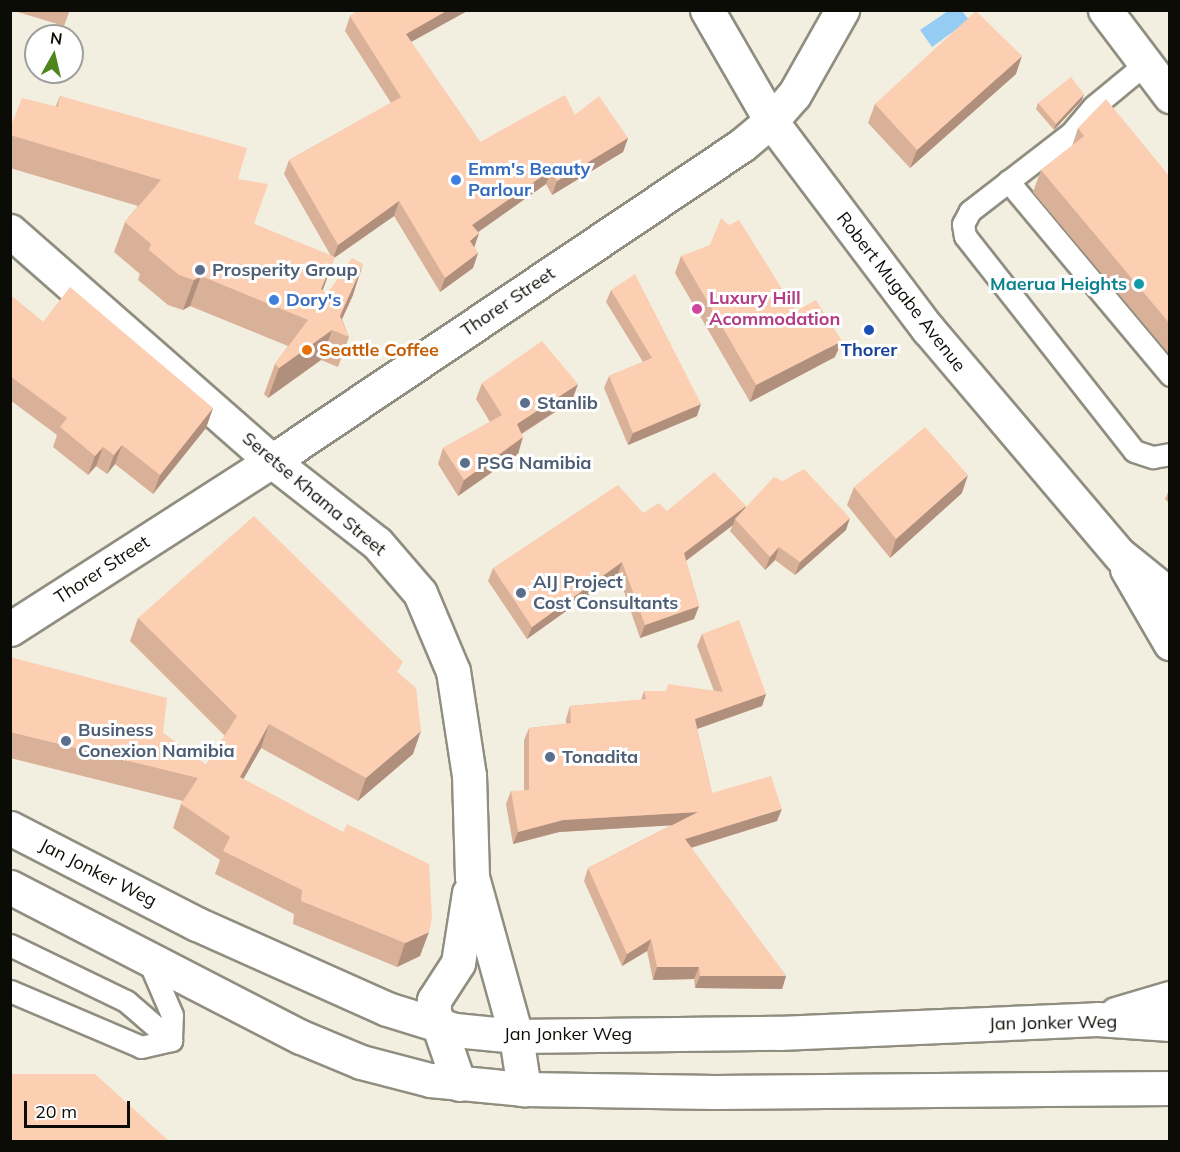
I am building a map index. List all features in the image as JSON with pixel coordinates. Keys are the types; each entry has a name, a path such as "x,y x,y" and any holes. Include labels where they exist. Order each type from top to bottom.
{"main road":[{"name":"Robert Mugabe Avenue","path":"707,10 771,121 928,329 1120,555 1170,643"},
{"name":"Thorer Street","path":"10,629 272,461 771,121 794,95 842,10"},
{"path":"1104,10 1170,96"},
{"name":"Seretse Khama Street","path":"10,231 272,461 377,543 420,593 453,671 469,775 472,877 458,963 434,1000 439,1026 459,1084"},
{"name":"Robert Mugabe Avenue","path":"1120,555 1170,595"},
{"name":"Jan Jonker Weg","path":"10,828 197,924 387,1010 439,1026 516,1036 779,1033 1097,1019 1170,1024"},
{"name":"Seretse Khama Street","path":"472,877 493,961 516,1036 524,1089"},
{"path":"10,887 146,955 291,1032 361,1062 459,1084 524,1089 715,1092 1170,1088"},
{"path":"1097,1019 1170,998"}],"lane":[{"path":"1145,64 1093,107 1071,133 970,212 963,224 965,236 1134,451 1154,457 1170,454"},
{"path":"1008,181 1170,375"},
{"path":"10,945 126,1001 171,1040"},
{"path":"146,955 172,1015 171,1040"},
{"path":"10,991 141,1047 171,1040"}],"water":[{"path":"948,11 962,11 969,20 932,47 920,30"}],"building":[{"path":"360,10 448,10 406,34 480,142 565,95 575,115 599,96 628,138 557,181 551,170 472,225 479,233 470,241 478,253 445,278 399,201 338,245 289,160 401,97 350,16"},
{"path":"976,11 1022,56 917,150 875,104"},
{"path":"1071,77 1084,94 1056,124 1038,103"},
{"path":"60,96 247,148 238,179 268,184 254,224 335,257 321,289 327,294 352,258 363,264 340,316 349,337 332,330 279,368 275,364 308,320 201,276 194,280 179,275 149,250 151,244 125,222 161,180 10,135 10,128 22,98 58,107"},
{"name":"Maerua Heights","path":"1106,99 1170,177 1170,324 1041,170 1084,136 1078,128"},
{"path":"721,218 729,225 739,220 796,311 816,300 842,341 756,385 681,256 710,245"},
{"path":"635,274 701,404 633,433 609,376 652,358 611,290"},
{"path":"70,287 213,408 160,475 122,445 114,455 103,447 95,456 60,427 67,418 10,376 10,295 43,322"},
{"path":"542,341 578,384 517,424 523,437 464,480 443,448 502,415 482,383"},
{"path":"925,427 968,475 896,539 854,487"},
{"path":"804,469 850,518 800,562 779,547 770,557 735,519 774,477 783,481"},
{"path":"714,472 746,506 684,553 699,606 645,625 622,562 532,627 493,568 618,485 643,513 659,503 667,511"},
{"path":"254,516 403,662 397,672 416,688 421,731 366,778 269,724 240,777 343,832 347,824 429,864 432,918 429,932 405,943 301,901 302,890 223,851 230,837 181,804 198,778 10,732 10,657 167,698 163,733 206,765 237,716 138,618"},
{"path":"739,620 766,694 695,719 712,793 771,776 782,809 685,839 786,976 700,976 699,967 657,967 651,939 627,954 588,868 698,812 563,820 518,832 511,791 529,790 529,728 571,723 570,706 646,699 644,691 666,691 668,684 723,692 702,634"},
{"path":"10,1074 95,1074 170,1142 10,1142"}],"place":[{"name":"Emm's Beauty Parlour","path":"456,180"},
{"name":"Prosperity Group","path":"200,270"},
{"name":"Maerua Heights","path":"1139,284"},
{"name":"Dory's","path":"274,300"},
{"name":"Luxury Hill Acommodation","path":"697,309"},
{"name":"Thorer","path":"869,330"},
{"name":"Seattle Coffee","path":"307,350"},
{"name":"Stanlib","path":"525,403"},
{"name":"PSG Namibia","path":"465,463"},
{"name":"AIJ Project Cost Consultants","path":"521,593"},
{"name":"Business Conexion Namibia","path":"66,741"},
{"name":"Tonadita","path":"550,757"}]}
